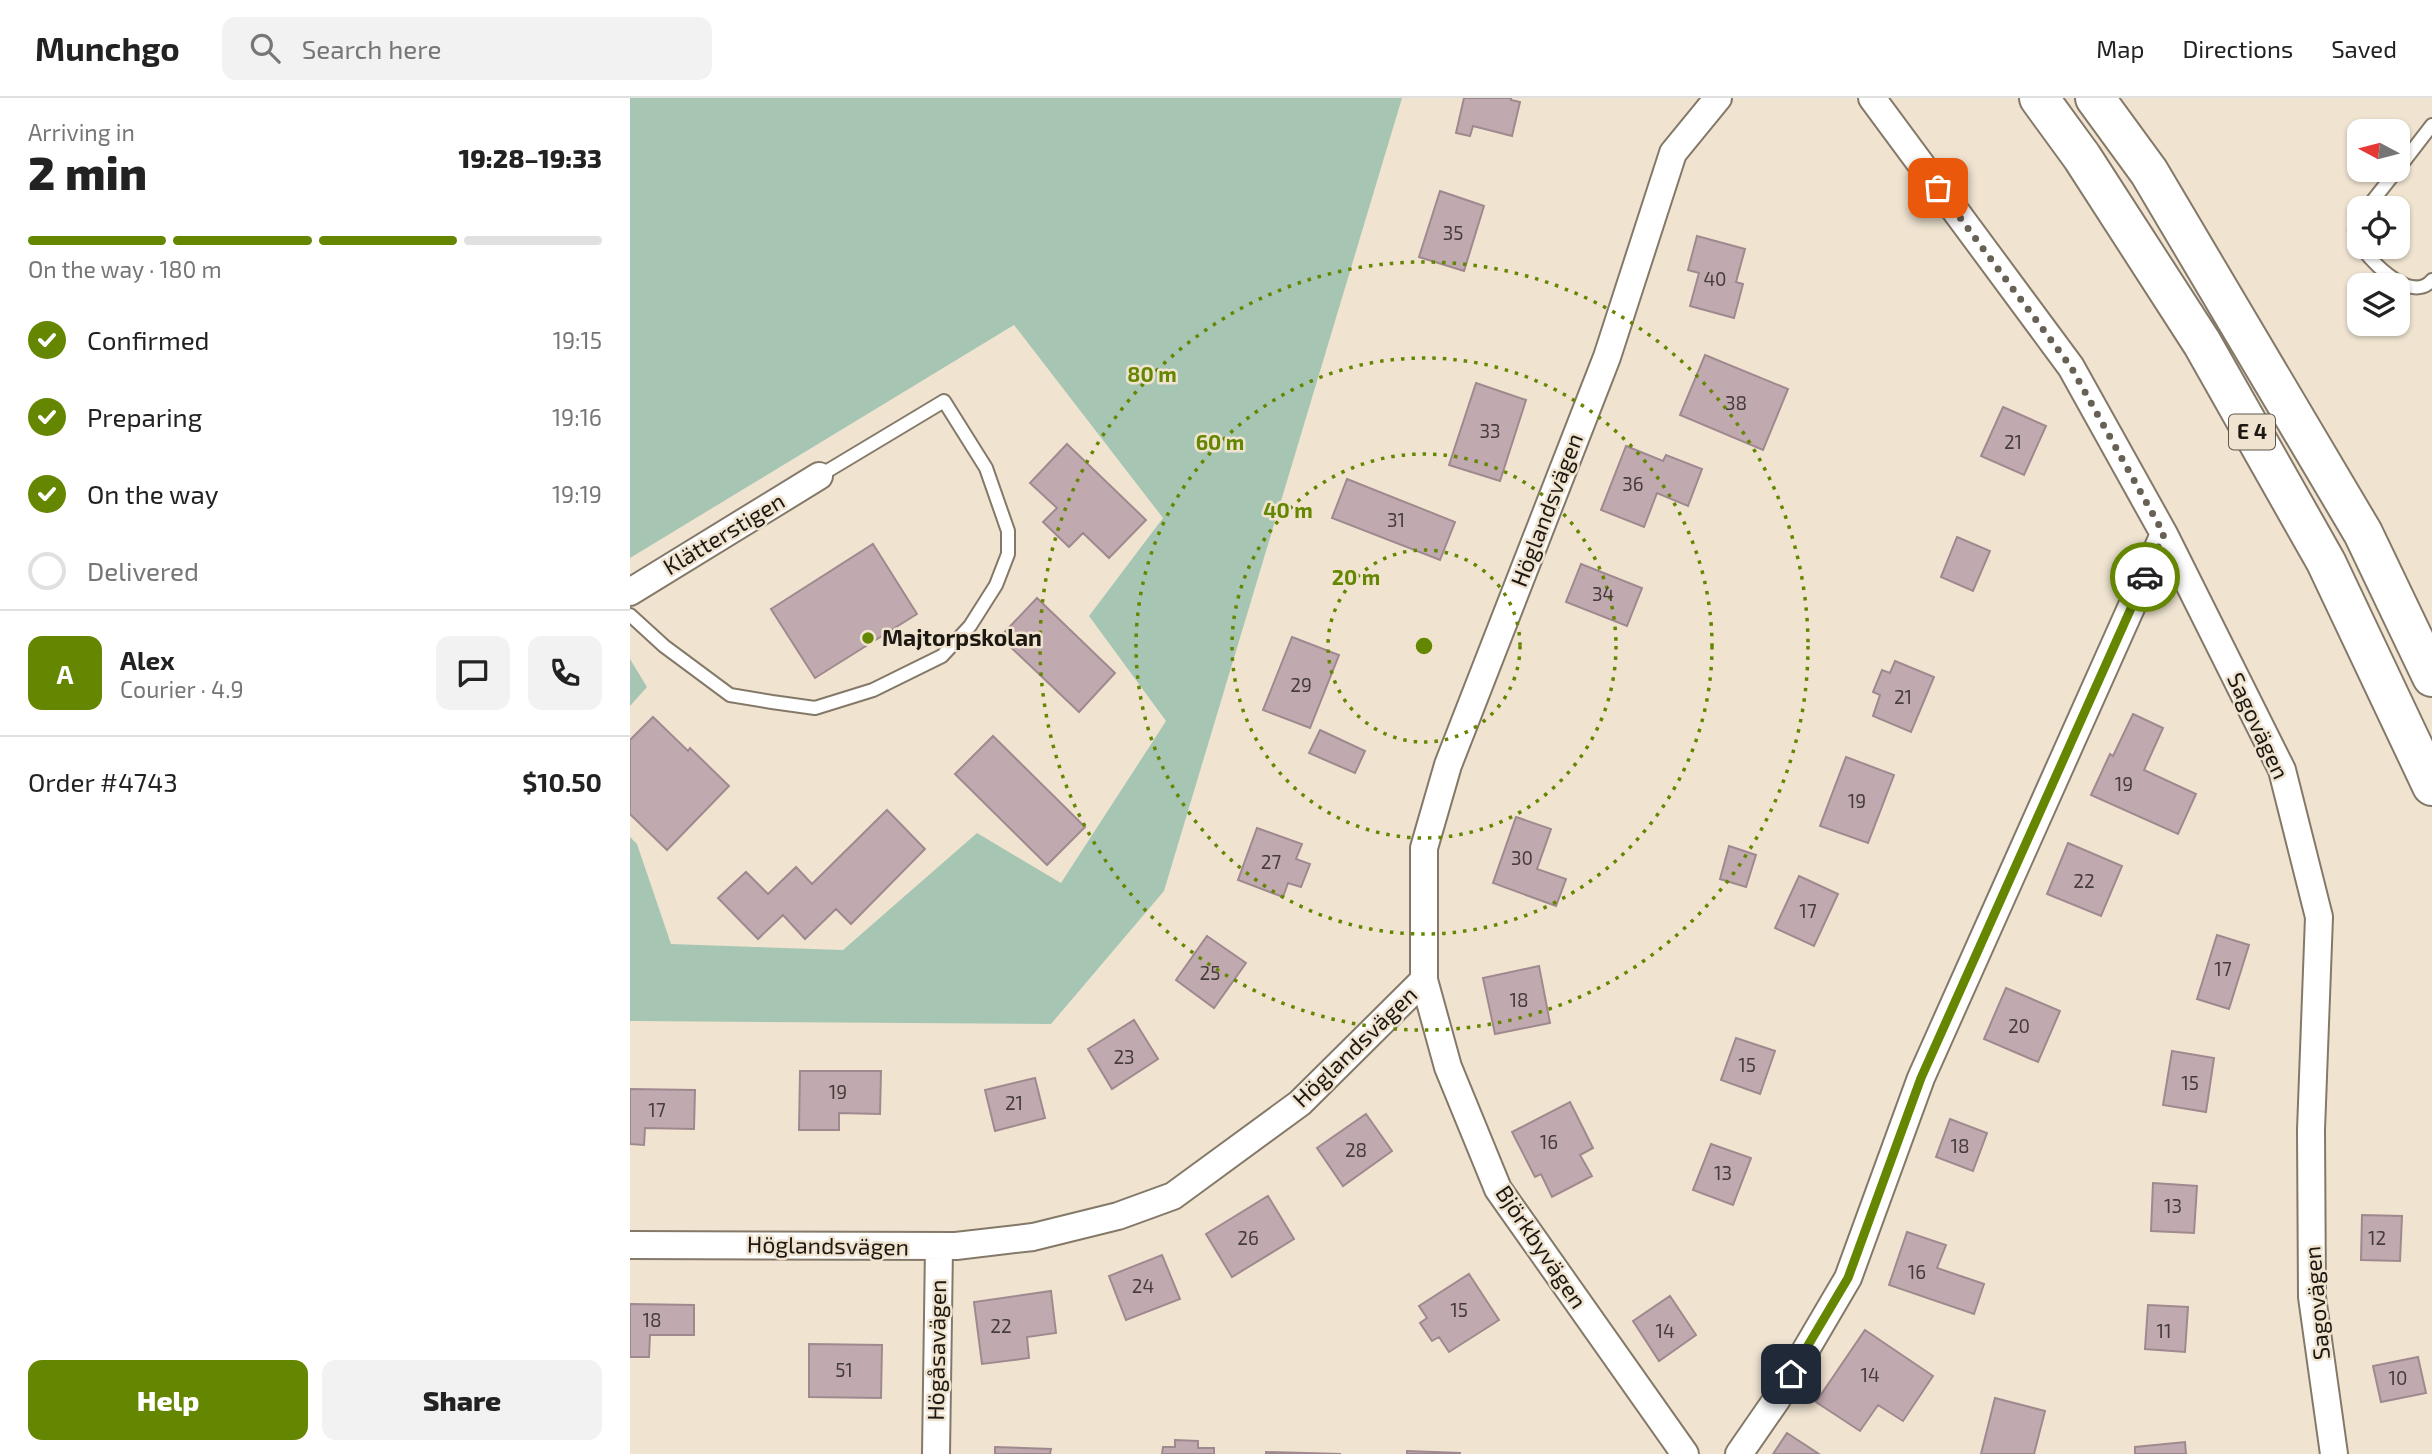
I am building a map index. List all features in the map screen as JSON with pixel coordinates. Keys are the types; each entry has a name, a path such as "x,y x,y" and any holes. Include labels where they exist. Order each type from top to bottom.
{"highway":[{"name":"E 4","path":"2039,98 2082,157 2230,392 2326,562 2432,786"},
{"name":"E 4","path":"2095,98 2148,172 2364,533 2432,677"}],"street":[{"name":"Höglandsvägen","path":"630,1245 939,1247 1033,1237 1118,1216 1173,1196 1300,1103 1424,979 1424,848 1447,765 1607,357 1673,153 1718,98"},
{"name":"Sagovägen","path":"1872,98 2071,367 2164,534 2282,770 2319,917 2311,1130 2312,1297 2334,1454"},
{"name":"Klätterstigen","path":"630,592 818,476"},
{"path":"1739,1454 1777,1398 1848,1278 1921,1078 2164,534"},
{"name":"Björkbyvägen","path":"1424,979 1448,1067 1498,1189 1685,1454"},
{"name":"Högåsavägen","path":"936,1454 939,1247"}],"lane":[{"path":"2410,153 2432,125"},
{"path":"2376,196 2387,182"},
{"path":"2374,259 2400,284 2411,288 2428,285 2432,280"},
{"path":"630,615 664,646 730,695 816,708 873,691 942,656 970,626 996,585 1008,554 1008,531 986,468 944,401 818,476"}],"green space":[{"path":"630,98 1402,98 1164,891 1051,1024 630,1021 630,837 637,844 671,944 843,950 977,833 1061,883 1166,721 1089,616 1163,518 1014,325 630,558"},
{"path":"630,659 647,687 630,706"}],"building":[{"path":"1464,98 1511,98 1520,102 1512,136 1473,126 1470,136 1456,133"},
{"path":"1440,191 1484,206 1464,271 1419,257"},
{"path":"1697,236 1745,249 1736,282 1743,284 1734,318 1690,306 1699,273 1688,270"},
{"path":"1705,355 1788,389 1763,450 1680,415"},
{"path":"1476,383 1526,400 1500,481 1449,465"},
{"path":"2003,407 2046,426 2024,475 1981,456"},
{"path":"1067,444 1146,520 1109,558 1083,533 1069,547 1043,522 1057,508 1030,483"},
{"path":"1626,446 1663,461 1666,455 1702,469 1688,506 1657,493 1644,527 1601,510"},
{"path":"1347,479 1455,522 1440,560 1332,518"},
{"path":"1957,537 1990,551 1973,591 1941,577"},
{"path":"873,544 917,614 815,678 771,609"},
{"path":"1581,564 1642,588 1627,626 1566,602"},
{"path":"1037,598 1115,673 1079,712 1000,637"},
{"path":"1292,637 1339,655 1310,728 1263,710"},
{"path":"1895,661 1934,677 1911,732 1873,716 1880,695 1873,692 1882,670 1890,673"},
{"path":"2133,714 2163,728 2144,770 2196,794 2178,834 2091,795"},
{"path":"653,717 729,786 667,850 630,814 630,740"},
{"path":"1320,730 1365,751 1355,773 1309,753"},
{"path":"993,736 1085,827 1047,865 955,774"},
{"path":"1846,757 1894,775 1868,843 1820,826"},
{"path":"887,810 925,849 851,924 836,909 805,939 783,915 758,939 718,898 746,872 768,894 796,867 812,884"},
{"path":"1516,817 1551,829 1537,869 1566,879 1556,906 1493,883"},
{"path":"1257,828 1302,844 1296,859 1310,864 1301,887 1288,883 1283,897 1238,880"},
{"path":"2068,843 2122,866 2101,916 2047,894"},
{"path":"1729,846 1756,855 1746,887 1720,879"},
{"path":"1799,876 1838,894 1814,946 1775,928"},
{"path":"2217,935 2249,945 2229,1009 2197,999"},
{"path":"1207,936 1246,963 1214,1008 1176,980"},
{"path":"1539,966 1550,1023 1495,1034 1483,978"},
{"path":"2006,988 2060,1011 2038,1062 1984,1039"},
{"path":"1134,1020 1158,1059 1112,1089 1088,1049"},
{"path":"1736,1038 1775,1051 1760,1094 1721,1080"},
{"path":"2172,1051 2214,1058 2206,1112 2163,1105"},
{"path":"800,1071 881,1071 880,1114 839,1113 839,1130 799,1130"},
{"path":"1035,1078 1045,1118 995,1131 985,1090"},
{"path":"630,1089 695,1090 694,1129 645,1128 644,1145 630,1144"},
{"path":"1570,1102 1593,1148 1580,1155 1592,1176 1552,1197 1541,1174 1535,1177 1512,1132"},
{"path":"1366,1114 1392,1151 1343,1186 1317,1148"},
{"path":"1950,1119 1987,1133 1973,1171 1936,1157"},
{"path":"1711,1144 1751,1158 1733,1205 1693,1190"},
{"path":"2153,1183 2197,1186 2194,1233 2151,1231"},
{"path":"1268,1196 1294,1239 1232,1277 1206,1234"},
{"path":"2362,1215 2402,1216 2400,1261 2361,1260"},
{"path":"1907,1232 1946,1245 1937,1268 1984,1284 1974,1314 1889,1285"},
{"path":"1162,1255 1180,1299 1126,1320 1109,1276"},
{"path":"1469,1274 1499,1320 1449,1352 1439,1337 1432,1341 1420,1323 1427,1318 1419,1306"},
{"path":"1051,1291 1056,1333 1027,1337 1029,1358 982,1364 974,1302"},
{"path":"1670,1296 1696,1335 1659,1361 1633,1321"},
{"path":"630,1304 694,1305 694,1335 650,1335 649,1357 630,1357"},
{"path":"2148,1305 2188,1307 2185,1352 2145,1349"},
{"path":"1865,1330 1933,1376 1903,1421 1878,1405 1860,1431 1816,1402"},
{"path":"809,1344 882,1345 881,1398 809,1397"},
{"path":"2418,1357 2426,1393 2381,1402 2373,1366"},
{"path":"1995,1398 2045,1411 2034,1454 1981,1454"},
{"path":"1787,1433 1819,1454 1773,1454"},
{"path":"1175,1440 1198,1441 1198,1448 1214,1448 1214,1454 1162,1454 1163,1447 1175,1447"},
{"path":"2185,1442 2186,1454 2135,1454 2135,1447"},
{"path":"995,1447 1051,1449 1050,1454 995,1454"},
{"path":"1407,1451 1460,1453 1460,1454 1407,1454"},
{"path":"1266,1452 1341,1454 1266,1454"}],"way so far":[{"path":"1938,188 2071,367 2164,534 2145,577"}],"place":[{"name":"Majtorpskolan","path":"868,638"}],"route":[{"path":"1791,1374 1848,1278 1921,1078 2145,577"}]}
